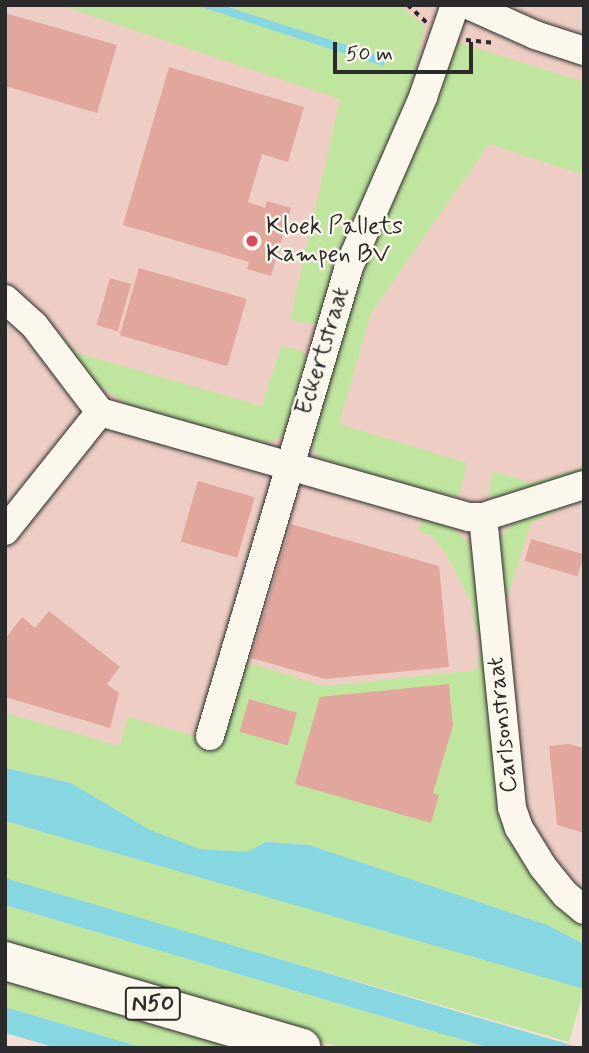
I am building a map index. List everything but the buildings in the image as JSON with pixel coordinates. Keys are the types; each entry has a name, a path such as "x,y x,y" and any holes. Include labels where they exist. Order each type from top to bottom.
{"highway":[{"name":"N50","path":"5,961 302,1048"}],"street":[{"name":"Eckertstraat","path":"211,736 348,269 423,97 455,5"},
{"path":"468,5 535,35 584,51"},
{"path":"5,299 34,325 100,412 453,514 483,517 584,485"},
{"path":"5,531 100,412"},
{"name":"Carlsonstraat","path":"483,517 512,808 519,828 543,867 584,910"}],"shaded area":[{"path":"5,5 584,5 584,971 5,802"}],"green space":[{"path":"59,5 195,5 383,65 384,57 222,5 400,5 425,27 404,115 322,317 313,324 290,320 340,99"},
{"path":"457,42 584,82 584,175 489,144 371,313 339,424 467,463 459,495 444,502 321,463 310,441 355,281"},
{"path":"65,339 77,353 262,406 281,346 303,351 309,365 291,426 277,439 257,445 138,412 96,383 64,346"},
{"path":"584,467 584,475 500,501 489,494 492,471 531,483"},
{"path":"564,501 566,506 531,523 507,598 502,595 499,542 503,534 516,519"},
{"path":"425,518 450,525 470,544 474,553 483,628 480,632 476,633 471,602 446,554 432,536 418,531"},
{"path":"477,655 485,658 498,784 584,921 584,944 547,925 309,845 266,842 247,852 200,849 150,830 71,783 5,768 5,713 120,746 128,717 216,742 241,661 325,686 477,670"},
{"path":"5,821 584,987 569,1042 5,880"},
{"path":"5,905 490,1048 341,1048 5,948"},
{"path":"5,972 260,1048 144,1048 5,1007"}],"water":[{"path":"195,5 222,5 384,57 387,61 383,66"},
{"path":"5,768 71,783 150,830 200,849 247,852 266,842 309,845 547,925 584,944 584,989 5,821"},
{"path":"5,878 581,1048 490,1048 228,971 5,905"},
{"path":"5,1007 144,1048 57,1048 5,1033"}],"place":[{"name":"Kloek Pallets Kampen BV","path":"252,241"}]}
